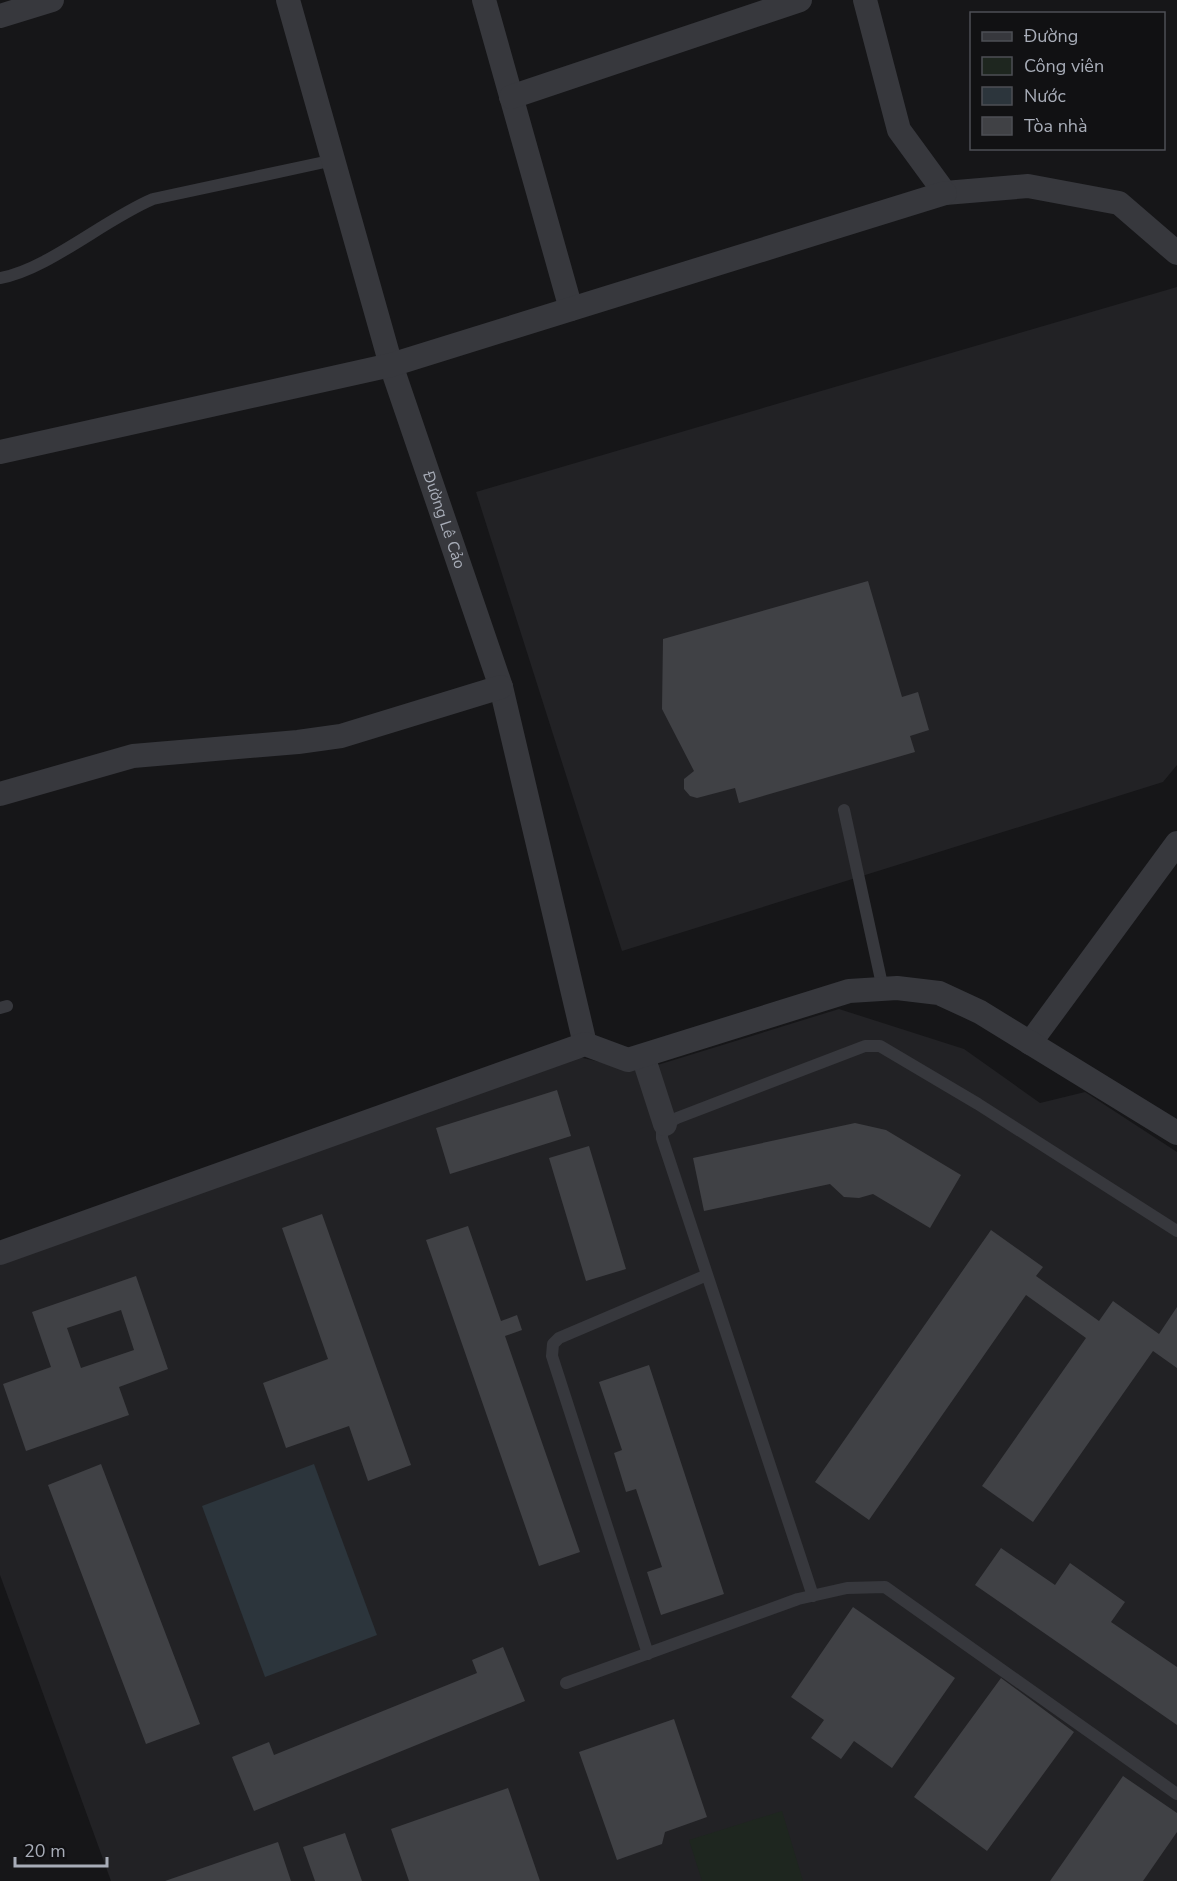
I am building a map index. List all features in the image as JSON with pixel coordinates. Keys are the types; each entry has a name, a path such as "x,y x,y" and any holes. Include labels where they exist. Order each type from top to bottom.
{"street":[{"path":"0,16 52,0"},
{"name":"Đường Lê Cảo","path":"288,0 391,365 501,687 585,1044"},
{"path":"484,0 571,309"},
{"path":"511,97 800,0"},
{"path":"865,0 899,130 945,193"},
{"path":"0,452 391,365 945,193 1028,186 1119,203 1177,253"},
{"path":"0,794 133,756 298,742 341,736 501,687"},
{"path":"1030,1043 1177,843"},
{"path":"0,1253 585,1044 628,1060 849,991 883,989 939,993 980,1012 1177,1133"},
{"path":"643,1056 664,1124"}],"lane":[{"path":"0,278 33,267 129,209 153,199 334,160"},
{"path":"844,810 883,989"},
{"path":"813,1596 707,1275 663,1138 662,1126 865,1046 880,1047 978,1104 1177,1231"},
{"path":"648,1654 552,1356 553,1344 559,1338 707,1275"},
{"path":"566,1683 813,1596 847,1588 885,1587 1177,1794"}],"shaded area":[{"path":"1177,287 1177,765 1163,782 622,951 476,492"},
{"path":"839,1009 964,1049 1040,1103 1085,1092 1177,1152 1177,1881 111,1881 0,1575 0,1264 579,1057 638,1071"}],"green space":[{"path":"782,1811 803,1881 702,1881 689,1840"}],"water":[{"path":"314,1464 377,1635 265,1677 202,1506"}],"building":[{"path":"868,581 902,697 918,692 929,730 910,736 915,752 739,803 735,788 697,798 690,796 684,789 684,779 694,771 662,709 663,639"},
{"path":"557,1090 571,1136 450,1174 436,1128"},
{"path":"855,1123 886,1130 961,1175 930,1228 873,1194 859,1198 844,1197 830,1184 704,1211 693,1158"},
{"path":"589,1146 626,1269 586,1281 549,1158"},
{"path":"322,1214 411,1465 368,1481 349,1426 286,1448 263,1383 328,1359 282,1228"},
{"path":"468,1226 501,1321 517,1315 522,1330 505,1336 580,1552 539,1566 426,1240"},
{"path":"991,1230 1043,1267 1036,1276 1099,1321 1113,1301 1159,1334 1177,1307 1177,1368 1153,1351 1033,1522 982,1486 1086,1338 1026,1295 869,1520 815,1482"},
{"path":"136,1276 168,1369 119,1387 129,1415 26,1451 3,1384 51,1367 32,1312","holes":["121,1310 134,1350 81,1368 67,1328"]},
{"path":"649,1365 724,1594 661,1615 647,1572 662,1567 636,1489 626,1492 614,1453 622,1450 599,1382"},
{"path":"101,1464 200,1724 146,1744 48,1485"},
{"path":"1001,1548 1055,1585 1070,1563 1125,1602 1111,1622 1177,1667 1177,1725 975,1585"},
{"path":"853,1607 955,1678 892,1768 854,1741 841,1759 811,1738 824,1720 791,1697"},
{"path":"503,1647 525,1701 254,1811 232,1757 269,1742 274,1755 477,1673 472,1660"},
{"path":"1001,1678 1074,1732 987,1851 914,1797"},
{"path":"674,1719 707,1817 665,1832 662,1844 617,1860 579,1752"},
{"path":"1123,1776 1177,1813 1177,1832 1143,1881 1050,1881"},
{"path":"508,1788 540,1881 409,1881 391,1829"},
{"path":"345,1833 362,1881 315,1881 303,1847"},
{"path":"278,1842 291,1881 165,1881"}]}
